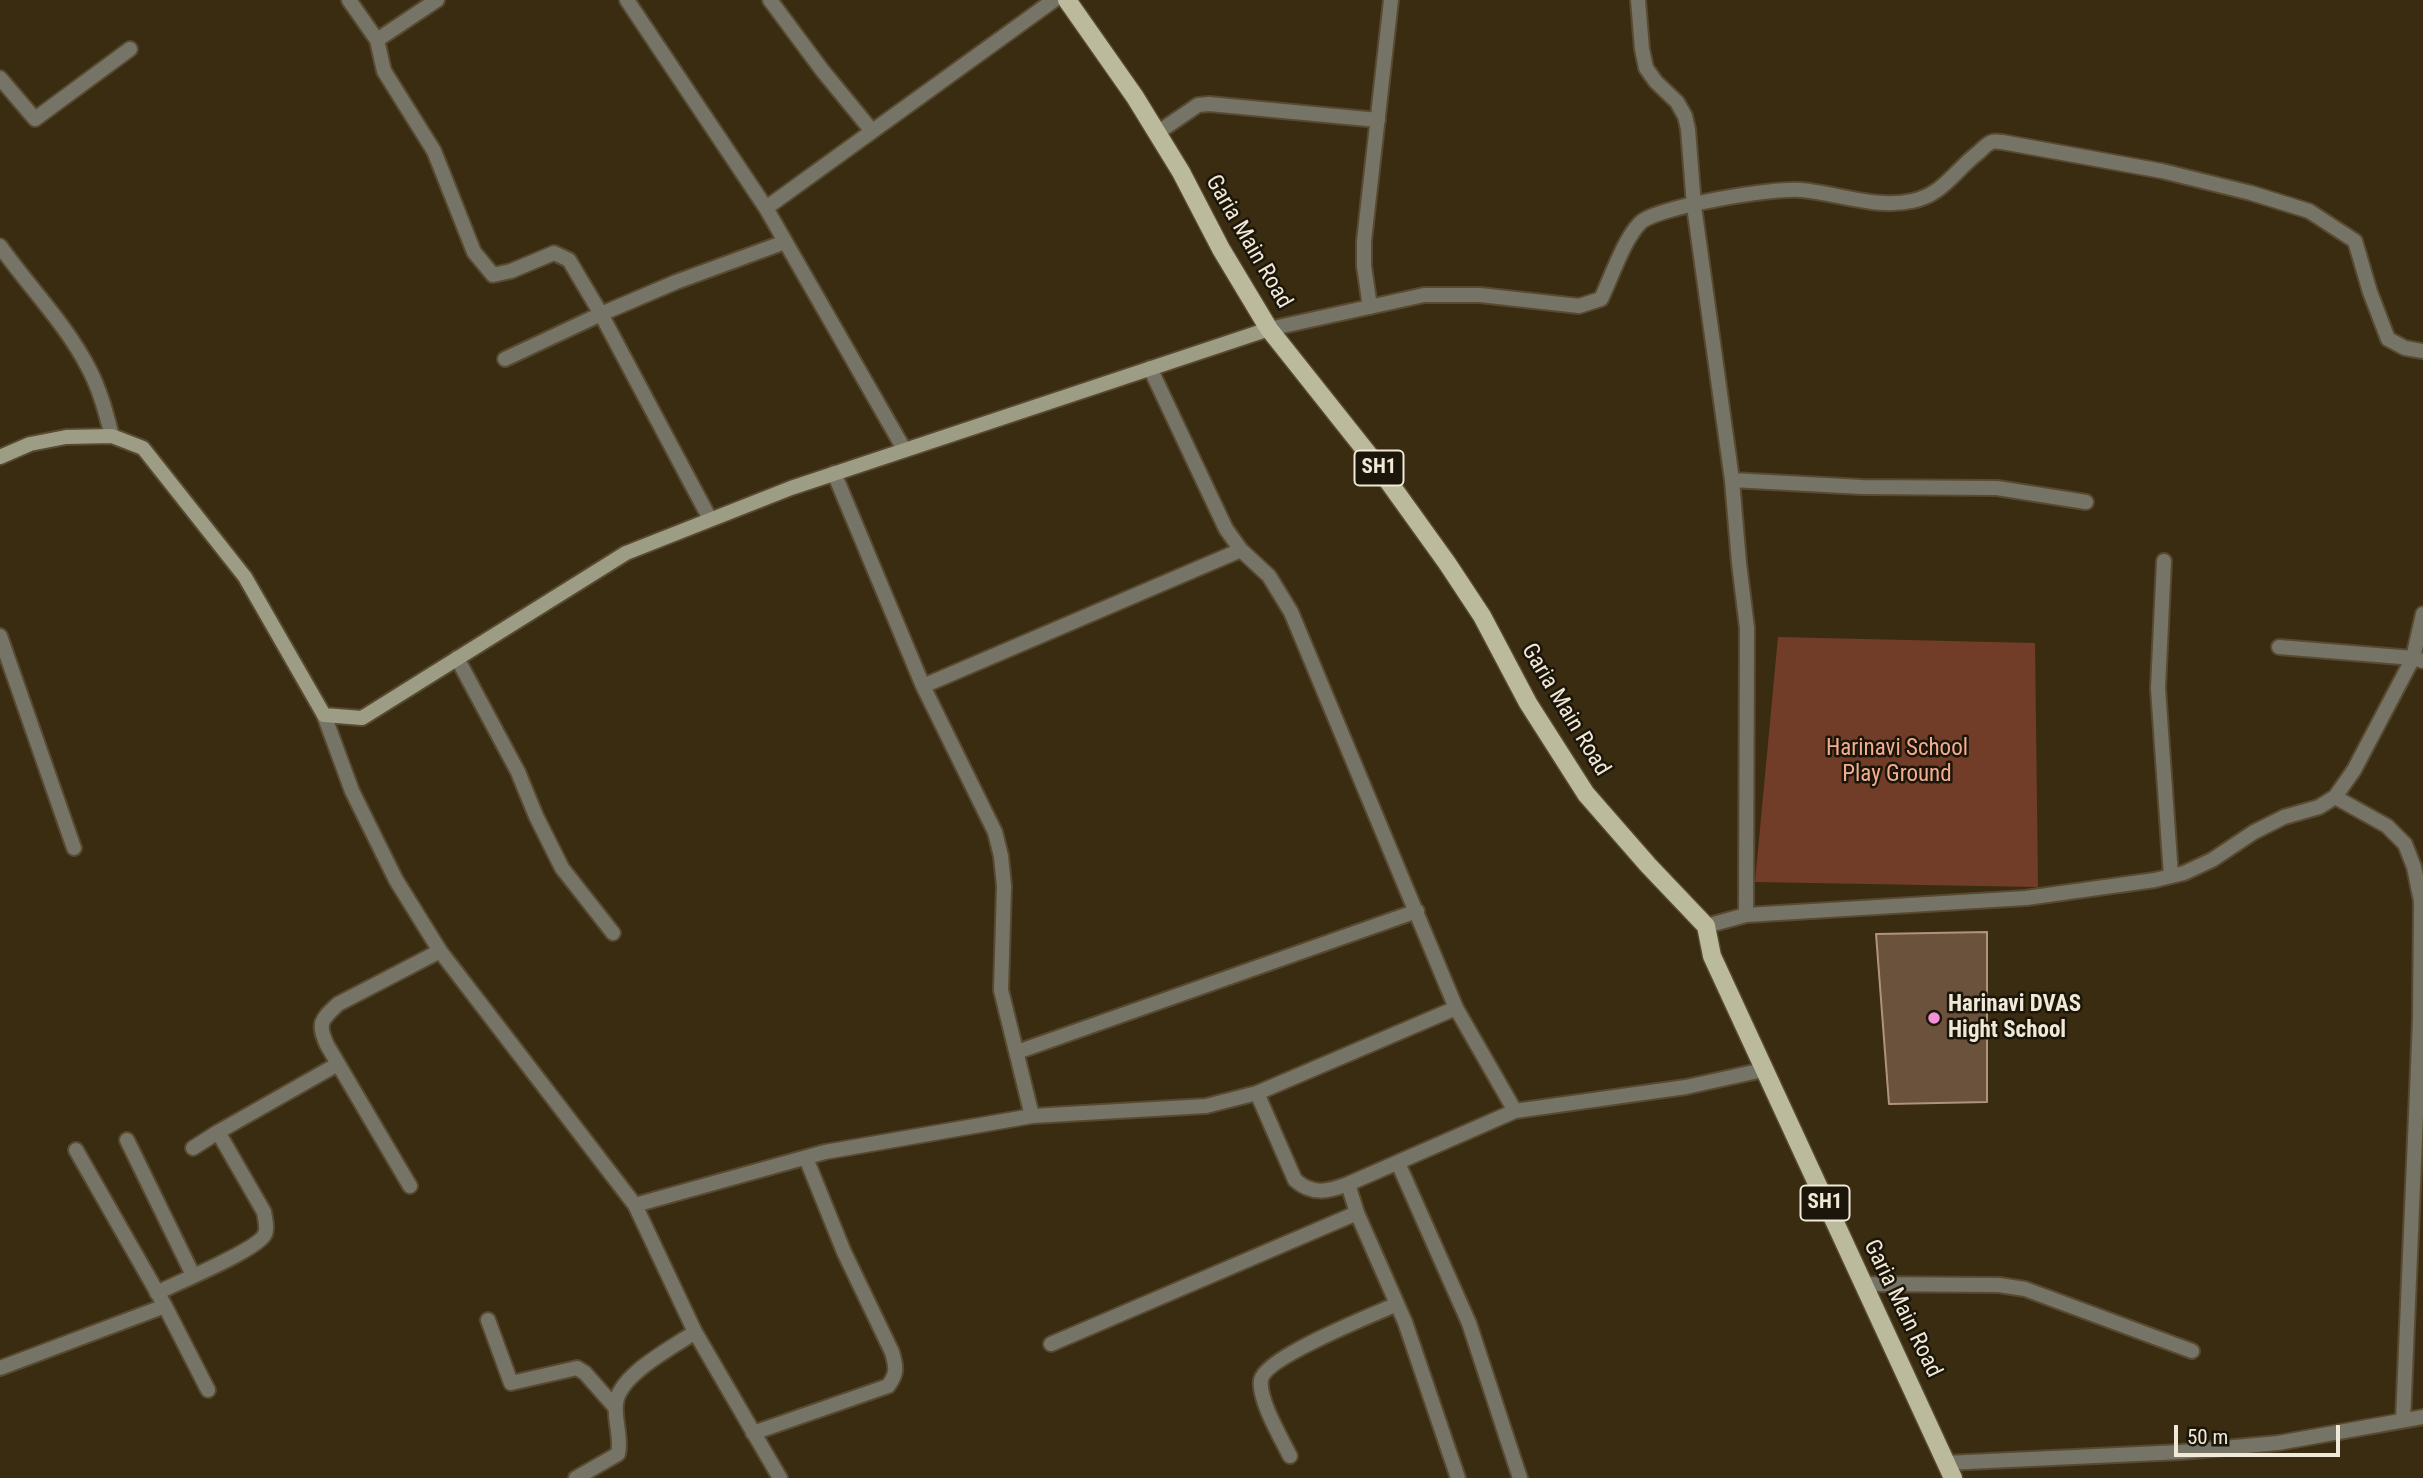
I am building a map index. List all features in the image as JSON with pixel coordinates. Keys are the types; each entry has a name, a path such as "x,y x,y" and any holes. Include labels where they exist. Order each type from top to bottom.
{"main road":[{"name":"Garia Main Road","path":"1067,0 1135,97 1181,172 1221,249 1269,329 1373,460 1447,563 1482,616 1528,703 1586,794 1706,926 1712,956 1949,1471"},
{"path":"0,457 30,443 66,437 112,436 144,448 245,577 324,715 362,718 626,552 834,473 1269,329"}],"street":[{"path":"349,0 377,40 384,71 434,151 474,252 493,275 511,271 554,253 569,260 601,314 710,519"},
{"path":"377,40 437,0"},
{"path":"626,0 766,208 904,449"},
{"path":"770,0 872,131"},
{"path":"766,208 1055,0"},
{"path":"1370,307 1364,266 1364,241 1391,0"},
{"path":"1639,0 1646,68 1677,102 1685,116 1688,129 1693,206 1732,480 1747,628 1746,915"},
{"path":"0,78 34,119 130,49"},
{"path":"1157,133 1198,105 1209,104 1378,120"},
{"path":"1269,329 1424,295 1454,294 1579,306 1591,303 1601,299 1632,234 1642,221 1657,214 1746,193 1799,189 1887,203 1909,202 1928,197 1947,184 1992,142 2162,171 2251,193 2309,211 2355,241 2388,339 2404,348 2423,351"},
{"path":"505,359 676,282 785,242"},
{"path":"0,246 73,341 102,397 112,436"},
{"path":"1150,368 1226,529 1241,550 1269,576 1291,612 1456,1008 1515,1111"},
{"path":"834,473 923,686 995,832 1004,886 1001,990 1032,1116"},
{"path":"1732,480 1862,487 1997,488 2086,502"},
{"path":"923,686 1241,550"},
{"path":"2164,561 2158,688 2171,876"},
{"path":"1706,926 1746,915 2026,898 2184,873 2212,860 2254,832 2274,822 2319,807 2335,797 2354,770 2418,659 2423,614"},
{"path":"0,636 74,848"},
{"path":"2279,647 2418,659"},
{"path":"457,658 518,772 562,868 613,933"},
{"path":"324,715 352,791 396,880 440,951 635,1205 695,1332 780,1478"},
{"path":"2335,797 2387,826 2405,844 2414,867 2421,901 2420,1020 2403,1420"},
{"path":"1017,1052 1417,911"},
{"path":"410,1186 321,1031 324,1017 338,1004 440,951"},
{"path":"635,1205 825,1152 1032,1116 1206,1106 1257,1093 1456,1008"},
{"path":"193,1148 338,1064"},
{"path":"1257,1093 1295,1180 1305,1189 1315,1192 1348,1184 1515,1111 1686,1087 1763,1070"},
{"path":"157,1293 242,1252 261,1240 265,1233 264,1212 218,1132"},
{"path":"127,1140 194,1275"},
{"path":"76,1150 165,1306 208,1390"},
{"path":"753,1433 888,1386 895,1377 897,1367 844,1252 806,1158"},
{"path":"1398,1163 1469,1323 1521,1478"},
{"path":"1348,1184 1357,1213 1397,1304 1458,1478"},
{"path":"1051,1344 1357,1213"},
{"path":"1862,1284 1999,1285 2025,1289 2192,1351"},
{"path":"1290,1456 1262,1392 1261,1379 1268,1367 1288,1354 1397,1304"},
{"path":"0,1368 165,1306"},
{"path":"488,1320 511,1383 577,1368 585,1373 615,1407"},
{"path":"576,1478 618,1454 620,1444 615,1407 617,1392 627,1380 695,1332"},
{"path":"1949,1471 2266,1444 2423,1417"}],"green space":[{"name":"Harinavi School Play Ground","path":"1778,637 2035,643 2038,887 1755,882"}],"building":[{"name":"Harinavi DVAS Hight School","path":"1987,932 1987,1102 1889,1104 1876,934"}],"place":[{"name":"Harinavi DVAS Hight School","path":"1934,1018"}]}
